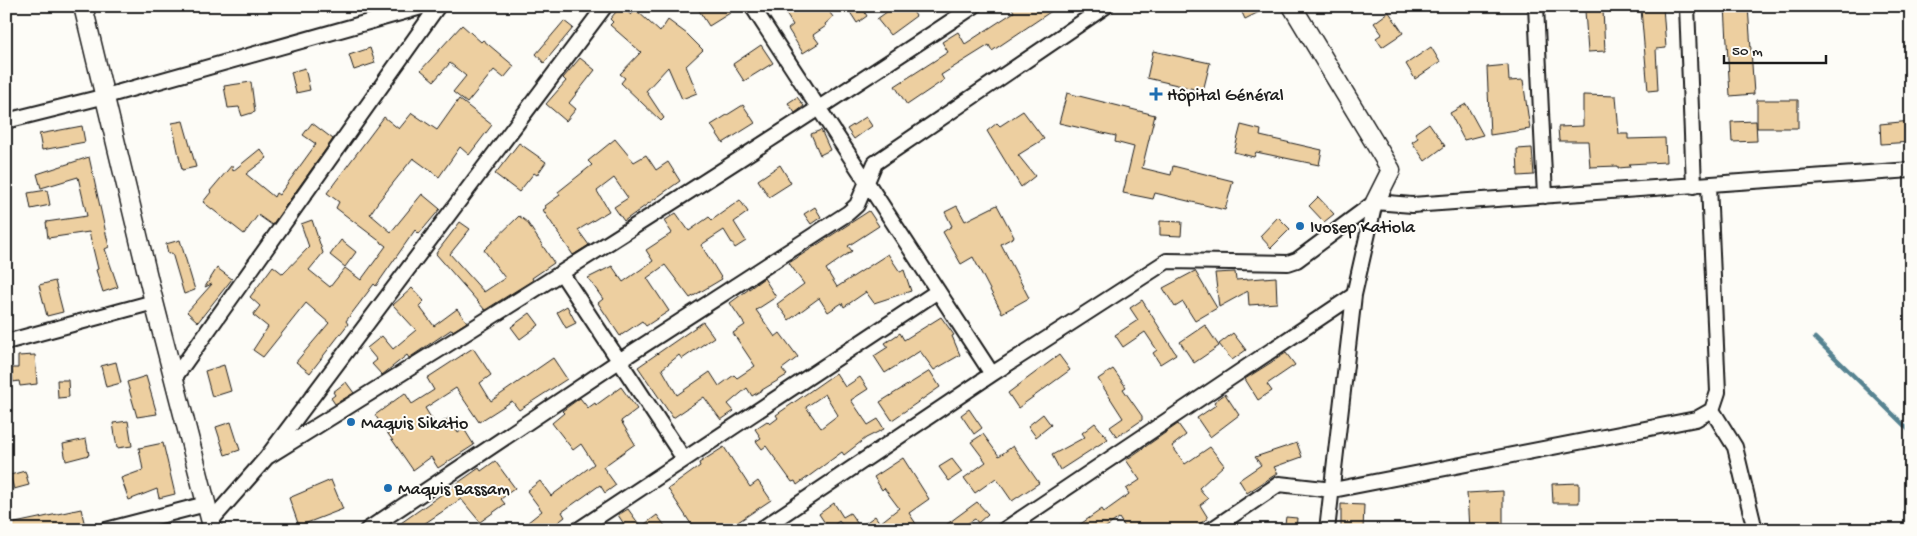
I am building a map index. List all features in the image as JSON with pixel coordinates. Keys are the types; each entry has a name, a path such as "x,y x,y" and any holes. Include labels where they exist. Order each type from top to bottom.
{"street":[{"path":"83,6 154,302 175,377 212,526"},
{"path":"6,121 106,96 426,6"},
{"path":"175,377 438,6"},
{"path":"212,526 267,458 605,6"},
{"path":"752,6 992,374"},
{"path":"267,458 562,274 819,109 974,6"},
{"path":"367,530 619,361 848,213 857,205 875,163 1106,6"},
{"path":"1292,6 1391,170 1376,202 1354,295 1327,530"},
{"path":"1536,6 1545,196"},
{"path":"1687,6 1694,186"},
{"path":"760,530 992,374 1167,261 1288,263 1297,260 1376,202 1412,205 1911,170"},
{"path":"1211,530 1279,484 1333,490 1696,419 1712,410 1718,392 1709,185"},
{"path":"562,274 684,459"},
{"path":"578,530 938,291"},
{"path":"1004,530 1354,295"},
{"path":"6,342 154,302"},
{"path":"1712,410 1735,446 1756,530"},
{"path":"106,530 206,504"}],"building":[{"path":"621,6 631,15 636,10 660,32 668,20 687,34 703,50 686,66 697,93 682,99 668,67 646,91 664,118 661,121 621,83 625,78 620,74 641,52 610,25 613,22 610,19"},
{"path":"696,6 725,6 730,13 709,26"},
{"path":"781,6 825,6 833,17 825,24 826,26 813,35 819,43 803,53 788,29 793,25"},
{"path":"846,6 861,6 867,16 857,23"},
{"path":"895,6 909,6 916,16 890,35 877,19"},
{"path":"1011,6 1059,6 992,51 989,45 941,75 944,80 907,105 895,86 948,52 942,42 958,32 965,44 1014,12"},
{"path":"1239,6 1271,6 1245,19"},
{"path":"1725,6 1748,6 1754,94 1730,96"},
{"path":"1663,7 1666,48 1656,49 1658,90 1648,91 1641,9"},
{"path":"1603,10 1605,51 1588,52 1585,11"},
{"path":"1389,12 1403,33 1382,47 1376,38 1382,34 1374,23"},
{"path":"564,21 573,28 544,63 536,54"},
{"path":"462,25 481,42 483,40 514,66 504,78 494,70 467,103 453,92 466,76 450,63 434,81 421,70"},
{"path":"761,45 773,63 744,81 733,64"},
{"path":"1431,47 1440,62 1415,79 1406,64"},
{"path":"370,48 375,63 354,70 349,55"},
{"path":"1153,51 1210,63 1203,91 1147,78"},
{"path":"580,58 595,70 569,103 576,109 566,121 546,104 566,81 563,78"},
{"path":"1508,65 1509,81 1523,80 1530,129 1490,135 1487,67"},
{"path":"305,68 310,90 296,93 291,72"},
{"path":"251,82 255,112 242,116 239,107 228,108 224,86"},
{"path":"1067,93 1155,115 1142,168 1171,175 1173,166 1233,181 1225,210 1155,193 1153,199 1123,193 1134,147 1115,142 1116,136 1059,123"},
{"path":"1583,95 1616,96 1619,134 1628,134 1628,139 1665,138 1666,162 1629,164 1630,167 1618,168 1618,166 1590,167 1588,141 1559,141 1558,127 1583,126"},
{"path":"797,97 804,106 795,113 788,103"},
{"path":"459,99 492,125 469,155 460,147 439,177 413,158 378,202 370,214 391,232 422,194 440,209 419,234 415,230 376,286 374,284 346,321 348,324 310,373 296,362 329,323 306,303 263,357 253,350 268,327 253,315 260,306 250,297 273,266 283,274 309,247 301,224 312,220 323,253 309,270 330,287 345,268 361,280 386,246 336,208 339,202 327,193 384,117 399,129 412,113 437,130"},
{"path":"1757,100 1798,100 1798,128 1757,128"},
{"path":"1466,104 1483,135 1464,140 1450,113"},
{"path":"743,105 755,123 723,143 711,125"},
{"path":"1023,111 1044,139 1018,155 1035,176 1021,187 987,131 997,123 1000,126"},
{"path":"866,117 872,126 854,139 847,129"},
{"path":"183,121 196,167 182,170 172,123"},
{"path":"1756,121 1757,141 1732,142 1731,122"},
{"path":"1911,121 1911,142 1881,144 1880,124"},
{"path":"312,123 333,139 272,225 258,215 244,234 203,202 232,165 233,171 260,149 267,158 246,174 274,197 276,193 279,195 316,144 303,135"},
{"path":"1429,123 1445,146 1425,161 1412,142 1418,138 1415,133"},
{"path":"1241,125 1261,130 1260,136 1322,150 1319,165 1256,152 1254,157 1234,152"},
{"path":"82,126 85,142 42,150 39,134"},
{"path":"821,130 830,150 820,155 811,134"},
{"path":"615,139 634,162 646,155 656,170 668,162 680,181 624,221 614,207 628,198 614,178 597,191 609,211 578,230 589,245 573,255 543,210 546,208 545,206 560,195 558,192 592,165 588,161"},
{"path":"519,143 546,162 537,175 534,173 519,192 495,174"},
{"path":"1532,148 1534,175 1518,176 1517,149"},
{"path":"89,157 109,247 105,249 118,287 103,292 96,270 98,269 89,232 48,238 46,222 87,216 78,177 41,188 37,174"},
{"path":"780,165 791,183 769,197 758,180"},
{"path":"47,190 50,205 31,209 28,193"},
{"path":"1318,197 1334,214 1324,222 1309,206"},
{"path":"740,200 748,212 734,222 746,241 735,248 724,230 701,245 722,279 690,298 665,265 647,278 669,311 646,326 642,321 620,336 598,303 603,299 588,278 612,266 623,282 653,261 646,250 672,233 664,221 676,213 689,231 709,217 712,220"},
{"path":"997,205 1014,237 1001,244 1029,298 1002,313 973,257 961,264 943,232 952,226 945,212 957,206 965,221"},
{"path":"815,207 821,217 811,224 804,214"},
{"path":"869,211 879,226 848,246 852,251 826,269 837,287 888,254 900,272 904,270 911,291 874,303 866,292 844,307 842,303 828,312 819,298 789,320 777,304 804,284 789,263"},
{"path":"519,216 527,222 554,263 532,278 533,280 485,310 436,254 460,222 470,229 450,254 484,292 505,278 484,250"},
{"path":"1278,217 1290,229 1271,248 1260,236"},
{"path":"1160,221 1182,222 1181,236 1160,235"},
{"path":"180,240 195,290 184,294 172,253 168,254 166,244"},
{"path":"341,240 356,252 345,267 330,255"},
{"path":"217,268 232,279 198,322 187,312 212,284 205,287"},
{"path":"1195,271 1217,308 1195,321 1183,302 1175,307 1163,288"},
{"path":"1235,272 1236,280 1276,277 1277,303 1249,305 1248,291 1219,307 1215,273"},
{"path":"764,278 776,297 756,310 775,337 780,333 798,357 782,369 787,375 752,396 747,388 728,404 734,411 721,420 704,397 673,418 638,367 703,322 714,337 682,359 679,355 662,369 677,395 710,372 719,386 734,375 737,378 755,366 733,333 745,325 730,303"},
{"path":"55,281 63,312 47,316 39,285"},
{"path":"412,288 424,301 419,306 434,326 457,309 467,322 453,331 452,329 409,358 407,355 382,375 372,364 377,360 367,348 382,336 393,349 416,330 393,305"},
{"path":"1142,300 1176,354 1160,364 1153,353 1157,350 1145,332 1123,347 1115,335 1138,320 1130,308"},
{"path":"567,306 576,323 566,328 557,312"},
{"path":"530,313 539,325 520,339 511,327"},
{"path":"941,317 954,335 952,336 960,355 934,370 920,351 885,373 874,356 888,347 885,343 900,333 904,340"},
{"path":"1205,325 1219,346 1194,363 1180,342"},
{"path":"1233,333 1246,350 1232,360 1219,344"},
{"path":"473,348 491,375 480,383 491,401 553,358 567,379 519,410 512,401 479,422 456,388 425,408 436,426 449,418 458,433 464,429 474,445 438,468 431,457 413,470 375,415 405,393 412,404 434,390 427,378"},
{"path":"1286,353 1295,365 1267,384 1272,391 1258,400 1245,379"},
{"path":"35,355 37,384 20,386 19,381 13,382 12,368 18,368 18,356"},
{"path":"1059,355 1070,370 1018,408 1008,393"},
{"path":"116,362 121,383 106,387 101,366"},
{"path":"224,365 231,391 212,397 205,371"},
{"path":"1113,369 1126,387 1123,389 1142,416 1142,420 1117,437 1110,427 1123,418 1098,379"},
{"path":"930,371 940,387 892,420 880,402"},
{"path":"836,373 845,387 860,377 868,389 851,400 868,425 878,419 884,429 866,438 844,455 842,452 797,485 795,481 792,482 766,446 762,449 756,441 761,438 755,429 767,421 770,424 778,418 776,415","holes":["825,394 838,415 821,428 806,407"]},
{"path":"146,376 157,414 137,417 127,382"},
{"path":"57,380 68,380 69,397 58,398"},
{"path":"346,382 354,393 335,404 331,398 335,395 333,392"},
{"path":"621,387 637,409 621,421 635,444 603,467 616,485 605,493 600,485 562,512 565,517 548,530 518,530 542,511 527,491 540,481 551,496 594,464 581,444 573,450 552,423 564,413 562,411 580,398 588,408 595,403 596,405"},
{"path":"1225,394 1239,415 1210,437 1197,418 1216,405 1214,402"},
{"path":"969,409 982,428 974,434 961,415"},
{"path":"1043,414 1051,425 1036,437 1028,426"},
{"path":"128,421 132,446 117,448 113,423"},
{"path":"231,422 240,450 225,455 216,427"},
{"path":"1095,423 1108,439 1060,470 1052,455 1085,437 1082,433"},
{"path":"1178,424 1186,435 1172,446 1185,464 1210,447 1224,465 1199,488 1208,499 1200,505 1208,518 1191,530 1127,530 1119,518 1102,530 1072,530 1102,509 1104,512 1129,494 1126,489 1140,480 1126,460"},
{"path":"983,434 999,456 1013,446 1039,483 1012,501 996,478 975,493 964,478 986,462 971,442"},
{"path":"86,439 89,455 66,461 63,444"},
{"path":"163,443 175,494 159,498 157,489 129,500 121,478 143,470 139,448"},
{"path":"1297,443 1302,457 1274,467 1278,473 1247,493 1239,480 1261,465 1255,457"},
{"path":"724,447 750,487 758,481 771,500 726,530 695,530 668,489 700,466 699,463"},
{"path":"903,458 929,499 909,513 920,530 846,530 839,521 829,529 819,514 834,503 843,517 850,513 860,527 875,516 880,523 899,508 884,488 882,490 874,477"},
{"path":"952,459 962,472 949,481 939,467"},
{"path":"495,461 515,488 501,499 505,504 480,522 461,499 415,530 391,530 479,468 481,471"},
{"path":"25,471 29,485 14,489 10,475"},
{"path":"331,480 343,509 299,526 289,498"},
{"path":"1579,483 1579,503 1553,503 1552,484"},
{"path":"1503,491 1503,530 1469,530 1467,493"},
{"path":"977,502 988,514 978,523 975,519 963,527 964,530 939,530"},
{"path":"1341,504 1364,505 1363,530 1341,530"},
{"path":"81,509 85,526 70,530 6,530 6,525"},
{"path":"628,509 641,527 657,515 668,530 628,530 618,515"},
{"path":"1286,517 1297,518 1296,530 1284,530"}],"waterway":[{"path":"1815,338 1911,432"}],"place":[{"name":"Hôpital Général","path":"1156,94"},
{"name":"Ivosep Katiola","path":"1300,226"},
{"name":"Maquis Sikatio","path":"351,422"},
{"name":"Maquis Bassam","path":"388,488"}]}
